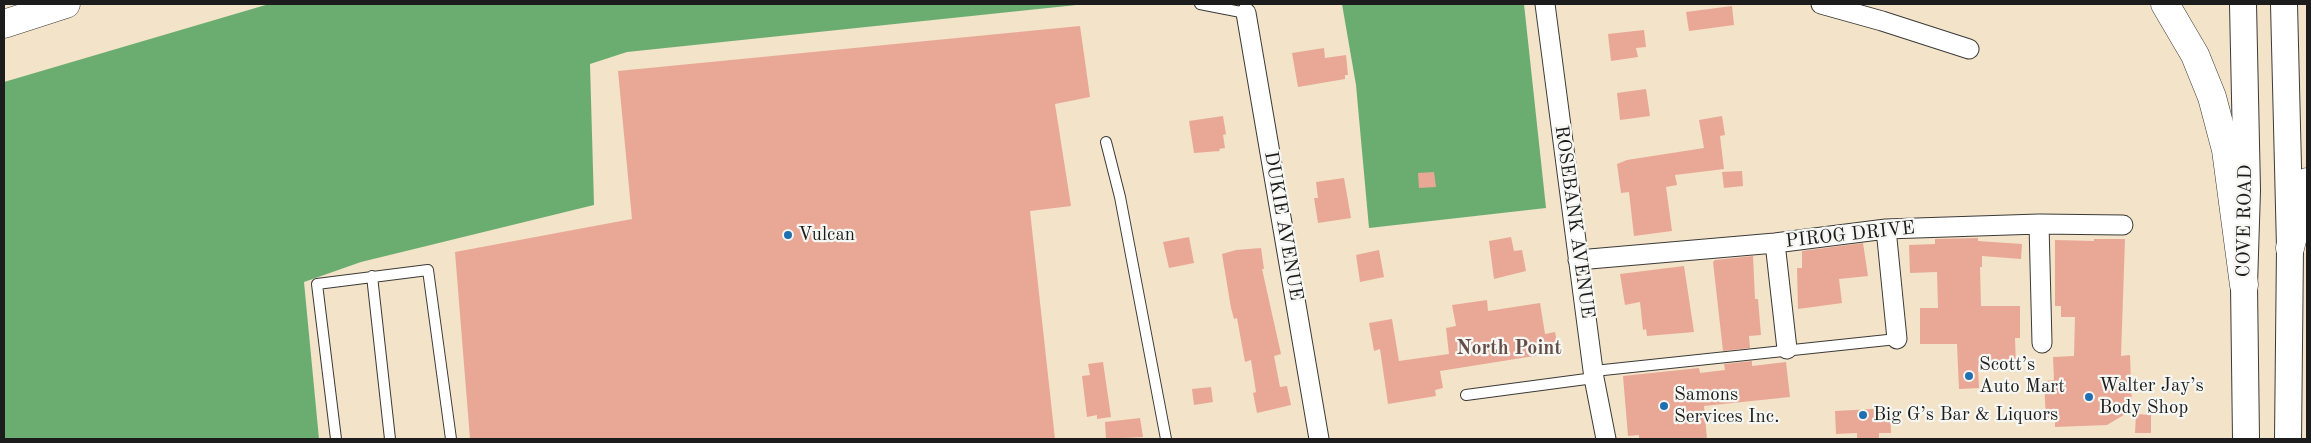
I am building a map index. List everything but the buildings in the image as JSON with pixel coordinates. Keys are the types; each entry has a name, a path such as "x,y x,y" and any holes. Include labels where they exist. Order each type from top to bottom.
{"highway":[{"path":"4,24 66,4"},
{"path":"2166,4 2195,55 2212,97 2226,150 2244,285"},
{"path":"2290,248 2307,182"}],"main road":[{"name":"COVE ROAD","path":"2243,4 2247,190 2244,285 2246,439"},
{"path":"2284,4 2290,248 2288,439"}],"street":[{"name":"ROSEBANK AVENUE","path":"1545,4 1578,260 1594,374 1606,439"},
{"path":"1821,4 1969,49"},
{"name":"DUKIE AVENUE","path":"1246,8 1319,439"},
{"name":"PIROG DRIVE","path":"1578,260 1775,244 1886,228 2038,224 2123,225"},
{"path":"2038,224 2042,343"},
{"path":"1886,228 1897,339"},
{"path":"1775,244 1787,349"}],"lane":[{"path":"1200,4 1246,8"},
{"path":"1106,142 1120,197 1166,439"},
{"path":"336,439 317,284 428,270 451,439"},
{"path":"372,276 390,439"},
{"path":"1466,395 1594,374 1787,349 1897,339"}],"green space":[{"path":"269,4 1086,4 627,52 590,64 594,205 361,262 304,282 319,439 4,439 4,82"},
{"path":"1342,4 1524,4 1546,208 1369,228 1356,85"}],"place":[{"name":"Vulcan","path":"788,235"},
{"name":"Scott’s Auto Mart","path":"1969,376"},
{"name":"Walter Jay’s Body Shop","path":"2089,397"},
{"name":"Samons Services Inc.","path":"1664,406"},
{"name":"Big G’s Bar & Liquors","path":"1863,415"}],"district":[{"name":"North Point","path":"1509,349"}]}
